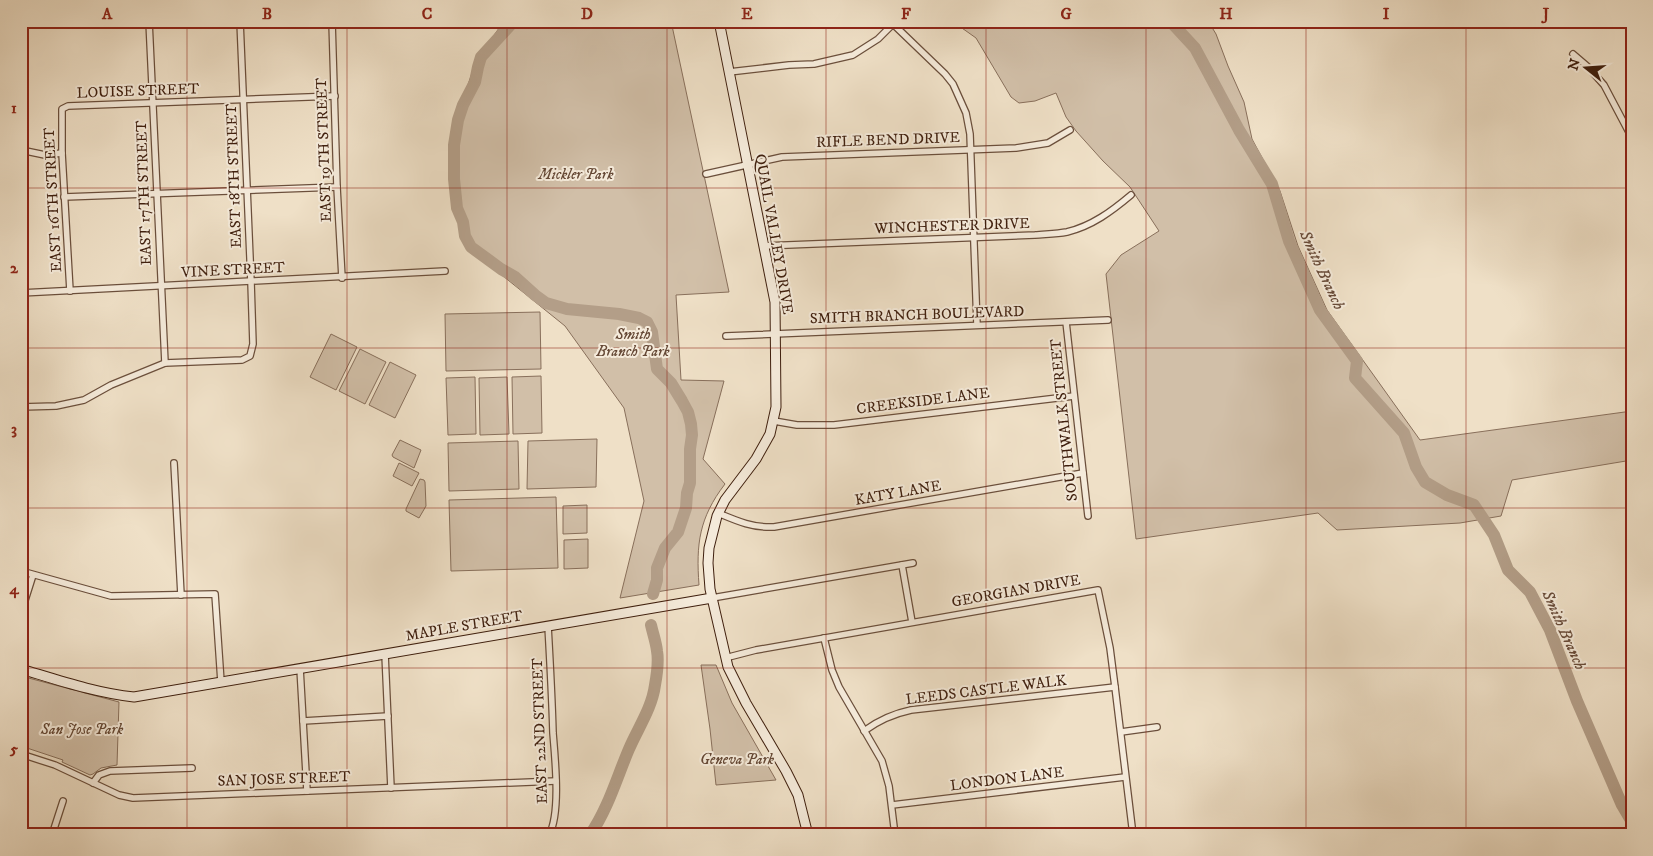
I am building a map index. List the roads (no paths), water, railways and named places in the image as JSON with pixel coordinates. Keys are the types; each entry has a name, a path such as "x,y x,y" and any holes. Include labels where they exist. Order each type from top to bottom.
{"street":[{"name":"EAST 17TH STREET","path":"149,21 165,363"},
{"name":"EAST 18TH STREET","path":"165,363 242,360 250,356 253,344 240,21"},
{"name":"EAST 19TH STREET","path":"332,21 342,278"},
{"name":"QUAIL VALLEY DRIVE","path":"719,21 775,302 776,407 770,434 756,458 725,500 718,514 713,528 708,563 712,598 726,658 732,675 798,795 808,835"},
{"path":"729,72 814,64 853,55 878,39 894,23 945,74 953,84 966,113 969,125 976,325"},
{"path":"1573,54 1588,66 1604,84 1632,138"},
{"name":"LOUISE STREET","path":"62,109 68,106 335,96"},
{"name":"EAST 16TH STREET","path":"62,109 62,153 70,290"},
{"name":"RIFLE BEND DRIVE","path":"706,174 782,157 1034,146 1048,143 1070,130"},
{"path":"21,150 45,154 62,153"},
{"path":"64,197 337,187"},
{"name":"WINCHESTER DRIVE","path":"764,246 1035,235 1067,231 1097,220 1132,195"},
{"name":"VINE STREET","path":"21,293 445,272"},
{"name":"SMITH BRANCH BOULEVARD","path":"726,336 1108,320"},
{"name":"SOUTHWALK STREET","path":"1066,322 1088,516"},
{"path":"21,407 56,406 84,400 112,385 165,363"},
{"name":"CREEKSIDE LANE","path":"774,421 797,425 834,425 1074,396"},
{"path":"174,463 181,595"},
{"name":"KATY LANE","path":"718,514 760,528 774,527 1083,473"},
{"name":"MAPLE STREET","path":"21,669 116,695 134,697 913,563"},
{"path":"902,565 912,622"},
{"path":"21,571 108,595 215,594 221,682"},
{"path":"21,613 33,575"},
{"name":"GEORGIAN DRIVE","path":"726,658 756,650 1098,590 1110,648 1133,835"},
{"name":"EAST 22ND STREET","path":"548,626 556,781 556,814 549,835"},
{"path":"824,638 832,670 840,687 882,761 889,786 895,835"},
{"path":"385,654 390,788"},
{"path":"300,668 307,791"},
{"name":"LEEDS CASTLE WALK","path":"864,731 895,713 911,710 1115,687"},
{"path":"303,721 388,716"},
{"path":"1121,732 1158,727"},
{"name":"SAN JOSE STREET","path":"21,754 55,765 119,795 133,798 556,781"},
{"path":"93,783 99,775 110,771 192,768"},
{"name":"LONDON LANE","path":"892,805 1125,777"},
{"path":"52,835 63,801"}],"waterway":[{"path":"514,21 481,57 475,82 463,105 458,120 454,145 454,179 457,208 463,222 465,236 471,247 515,277 546,303 567,309 619,314 639,318 647,322 652,332 657,369 671,383 688,412 692,435 690,483 686,508 678,532 665,548 657,568 657,580 653,594"},
{"name":"Smith Branch","path":"1170,21 1195,48 1239,130 1272,184 1289,241 1320,310 1357,361 1355,378 1404,433 1416,467 1425,482 1447,495 1474,505 1494,535 1508,570 1530,592 1550,630 1577,701 1622,805 1632,822"},
{"path":"590,835 607,804 629,749 648,710 653,693 658,659 651,625"}],"park label":[{"name":"Mickler Park","path":"576,174"},
{"name":"Smith Branch Park","path":"633,342"},
{"name":"San Jose Park","path":"82,729"},
{"name":"Geneva Park","path":"737,759"}]}
